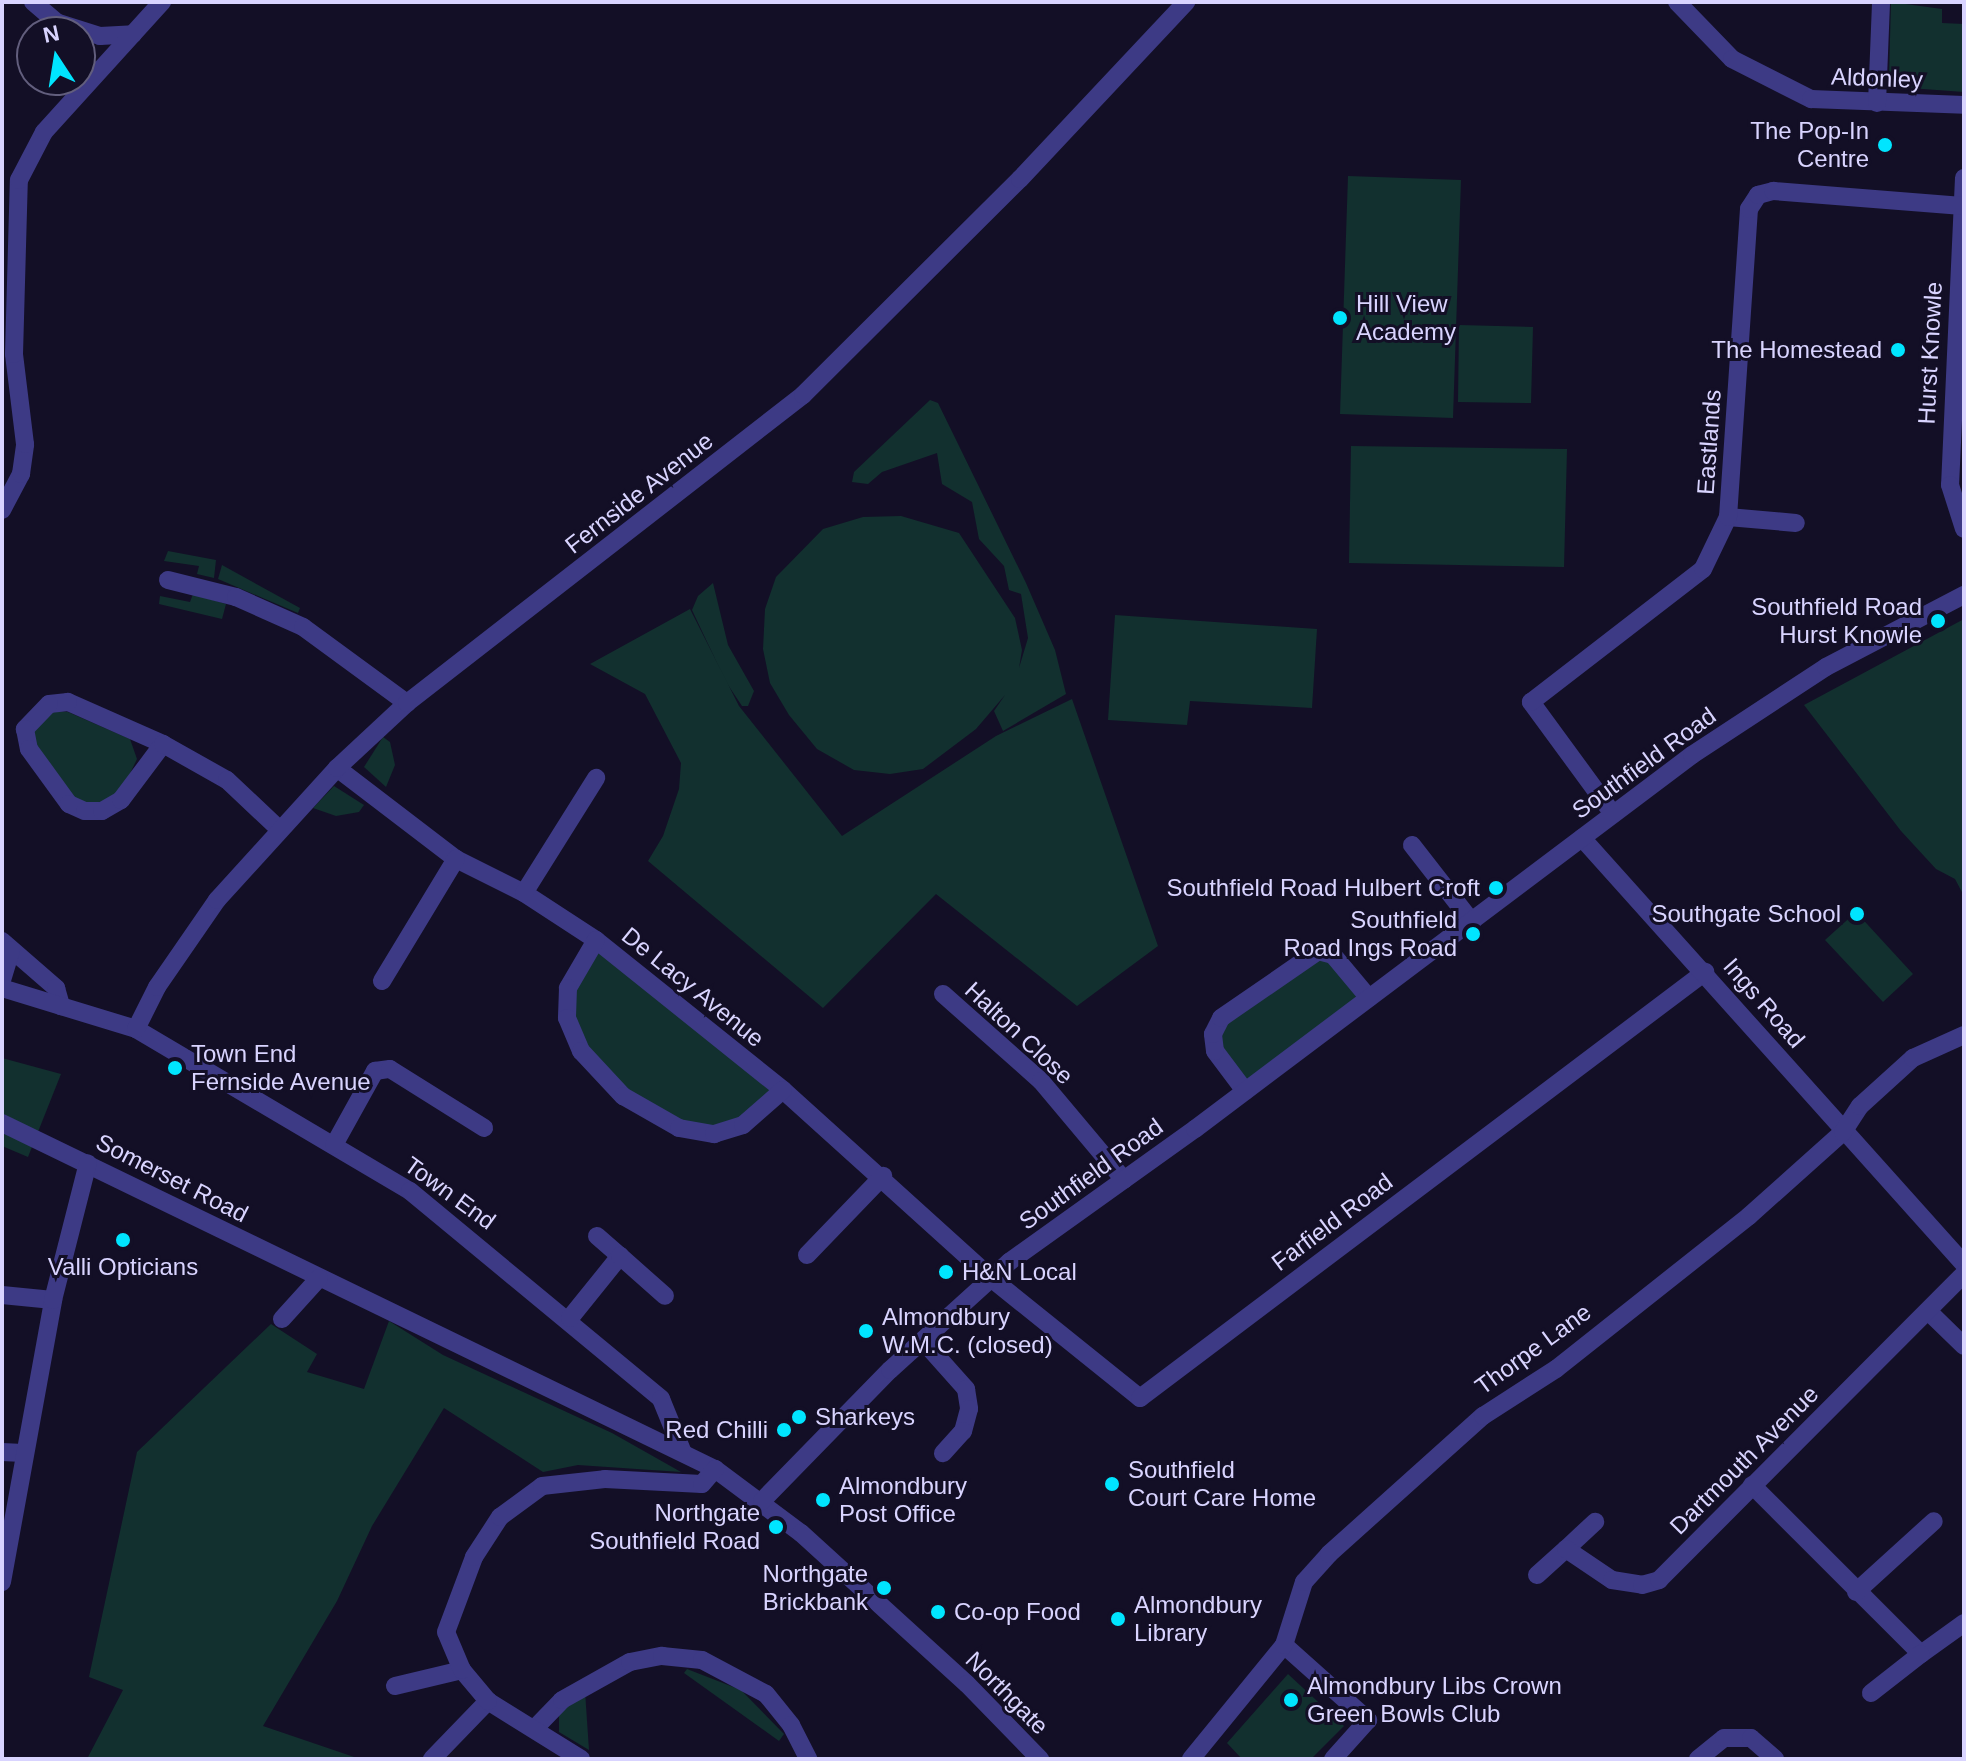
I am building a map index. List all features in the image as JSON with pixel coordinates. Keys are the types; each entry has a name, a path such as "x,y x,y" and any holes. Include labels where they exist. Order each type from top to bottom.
{"street":[{"path":"33,2 50,16"},
{"path":"96,71 162,2"},
{"name":"Fernside Avenue","path":"136,1029 157,987 217,900 278,828 337,768 407,703 803,395 1020,179 1186,2"},
{"name":"Aldonley","path":"1677,2 1732,59 1811,99 1964,105"},
{"path":"1877,103 1881,2"},
{"path":"96,35 133,34"},
{"path":"2,510 21,474 25,444 14,354 10,180 44,132 76,96"},
{"name":"Hurst Knowle","path":"1964,178 1950,485 1964,529"},
{"name":"Eastlands","path":"1613,814 1531,702 1703,569 1728,517 1749,209 1758,195 1773,191 1962,206"},
{"name":"Eastlands","path":"1728,517 1796,523"},
{"path":"168,580 236,597 303,627 407,703"},
{"name":"Southfield Road","path":"762,1501 890,1370 925,1343 992,1279 1613,814 1826,667 1964,595"},
{"path":"163,744 121,800 102,811 85,811 69,804 29,749 25,729 49,704 68,702 163,744 227,780 278,828"},
{"name":"De Lacy Avenue","path":"337,768 456,859 524,893 596,940 783,1090 883,1176 992,1279"},
{"path":"524,893 596,778"},
{"name":"Ings Road","path":"1582,838 1964,1264"},
{"path":"1412,845 1472,922"},
{"path":"382,981 456,859"},
{"path":"596,940 568,988 567,1018 581,1051 623,1096 679,1128 714,1134 743,1125 783,1090"},
{"path":"2,980 7,945"},
{"path":"7,945 56,988 61,1006"},
{"path":"1245,1091 1215,1051 1213,1034 1221,1018 1318,951 1333,955 1369,998"},
{"name":"Farfield Road","path":"992,1279 1140,1398 1705,972"},
{"name":"Town End","path":"2,988 136,1029 410,1191 570,1318 661,1399 683,1453"},
{"name":"Halton Close","path":"943,994 1041,1081 1124,1180"},
{"name":"Thorpe Lane","path":"1191,1759 1284,1645 1304,1582 1329,1554 1483,1416 1556,1369 1749,1216 1843,1132 1860,1106 1913,1058 1964,1035"},
{"path":"334,1145 375,1071 390,1069 484,1128"},
{"name":"Somerset Road","path":"2,1123 683,1453"},
{"path":"2,1582 53,1300 88,1163"},
{"path":"807,1255 883,1176"},
{"path":"597,1236 665,1296"},
{"path":"570,1318 620,1256"},
{"name":"Dartmouth Avenue","path":"1566,1549 1612,1580 1642,1585 1659,1580 1964,1274"},
{"path":"282,1319 319,1278"},
{"path":"2,1295 53,1300"},
{"path":"1928,1311 1964,1346"},
{"path":"925,1343 966,1389 969,1409 963,1431 943,1453"},
{"path":"2,1452 23,1453"},
{"path":"683,1453 715,1469 762,1501"},
{"path":"581,1759 536,1727 488,1701 462,1670 446,1632 474,1557 500,1517 542,1486 605,1479 702,1484 715,1469"},
{"path":"1752,1485 1921,1654"},
{"name":"Northgate","path":"762,1501 967,1684 1040,1759"},
{"path":"1856,1592 1934,1521"},
{"path":"1537,1575 1595,1522"},
{"path":"1871,1693 1964,1623"},
{"path":"1284,1645 1368,1720 1333,1759"},
{"path":"536,1727 562,1700 630,1662 662,1656 702,1660 766,1694 791,1725 808,1759"},
{"path":"395,1686 462,1670"},
{"path":"432,1759 488,1701"},
{"path":"1698,1759 1724,1738 1751,1738 1775,1759"}],"green space":[{"path":"1891,2 1942,9 1942,23 1964,24 1964,92 1896,87 1889,77"},
{"path":"1348,176 1461,180 1453,418 1340,414"},
{"path":"1459,325 1533,327 1531,403 1458,402"},
{"path":"930,400 938,403 1026,583 1055,650 1066,694 1003,731 994,711 1005,695 976,729 923,769 890,774 854,770 817,749 789,715 770,683 763,649 765,609 776,577 823,529 863,517 901,516 959,533 1015,618 1022,650 1019,668 1028,638 1021,594 1009,590 1004,566 979,539 972,502 942,484 937,453 882,472 868,484 852,482 854,472"},
{"path":"1351,446 1567,449 1564,567 1349,563"},
{"path":"168,551 216,560 214,578 197,574 199,566 164,561"},
{"path":"222,565 300,608 298,613 218,579"},
{"path":"713,583 728,645 754,691 748,706 742,706 726,682 692,610 698,596"},
{"path":"193,594 226,604 222,619 159,604 160,596 190,602"},
{"path":"690,609 739,706 842,836 996,736 1072,699 1158,946 1077,1006 936,894 823,1008 648,861 663,836 679,789 681,763 645,694 590,664"},
{"path":"1115,615 1317,629 1312,708 1190,701 1187,725 1108,720"},
{"path":"1964,619 1964,896 1955,879 1936,869 1901,831 1804,705"},
{"path":"47,710 68,712 130,739 137,759 121,792 99,807 71,800 30,749 32,725"},
{"path":"383,737 390,742 395,765 386,787 364,767"},
{"path":"334,786 364,805 359,812 336,816 313,808"},
{"path":"1856,912 1913,974 1883,1002 1825,940"},
{"path":"596,940 783,1090 714,1134 642,1111 581,1051 568,988"},
{"path":"1318,951 1369,998 1241,1092 1215,1051 1221,1018"},
{"path":"2,1058 61,1074 28,1157 2,1146"},
{"path":"389,1321 443,1355 612,1433 681,1472 578,1465 543,1472 444,1408 372,1526 337,1601 263,1726 360,1759 87,1759 123,1690 89,1677 137,1452 271,1324 317,1354 307,1372 364,1389"},
{"path":"687,1669 741,1690 784,1734 779,1741 684,1673"},
{"name":"Almondbury Libs Crown Green Bowls Club","path":"1288,1674 1344,1726 1311,1759 1242,1759 1227,1743"},
{"path":"585,1691 589,1750 559,1732 559,1714"}],"place":[{"name":"The Pop-In Centre","path":"1885,145"},
{"name":"Hill View Academy","path":"1340,318"},
{"name":"The Homestead","path":"1898,350"},
{"name":"Southfield Road Hurst Knowle","path":"1938,621"},
{"name":"Southfield Road Hulbert Croft","path":"1496,888"},
{"name":"Southgate School","path":"1857,914"},
{"name":"Southfield Road Ings Road","path":"1473,934"},
{"name":"Town End Fernside Avenue","path":"175,1068"},
{"name":"Valli Opticians","path":"123,1240"},
{"name":"H&N Local","path":"946,1272"},
{"name":"Almondbury W.M.C. (closed)","path":"866,1331"},
{"name":"Sharkeys","path":"799,1417"},
{"name":"Red Chilli","path":"784,1430"},
{"name":"Southfield Court Care Home","path":"1112,1484"},
{"name":"Almondbury Post Office","path":"823,1500"},
{"name":"Northgate Southfield Road","path":"776,1527"},
{"name":"Northgate Brickbank","path":"884,1588"},
{"name":"Co-op Food","path":"938,1612"},
{"name":"Almondbury Library","path":"1118,1619"},
{"name":"Almondbury Libs Crown Green Bowls Club","path":"1291,1700"}]}
